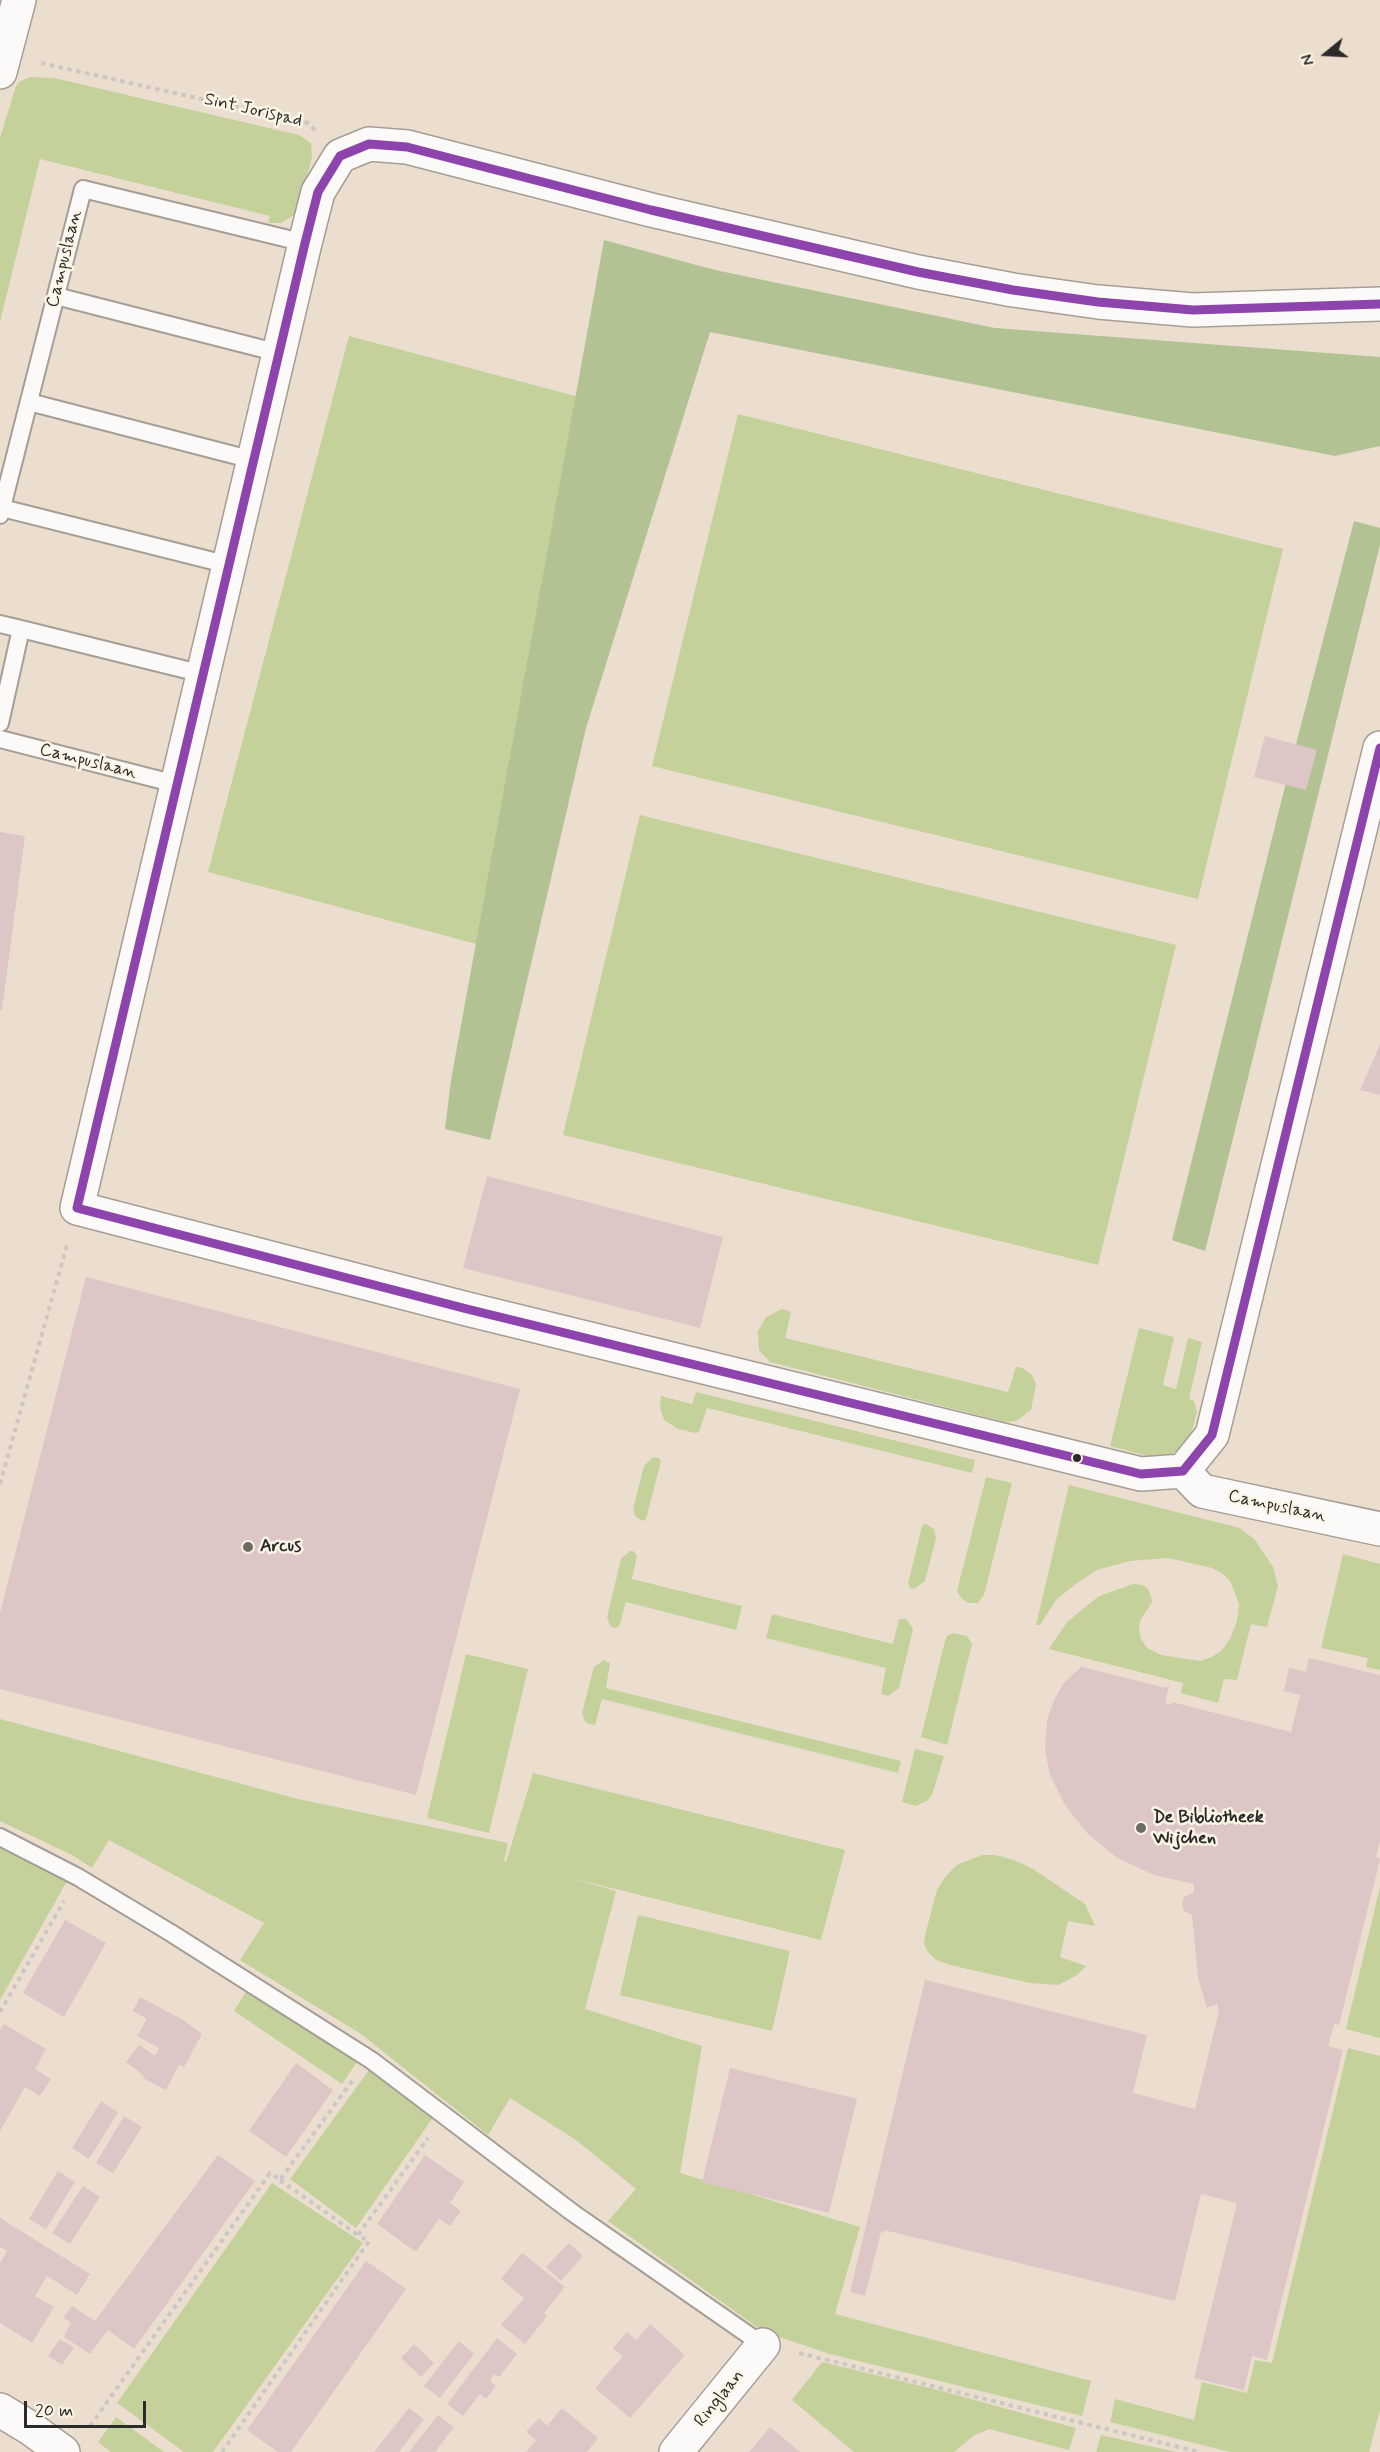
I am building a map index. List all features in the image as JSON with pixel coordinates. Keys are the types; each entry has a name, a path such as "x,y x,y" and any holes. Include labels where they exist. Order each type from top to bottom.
{"street":[{"path":"2,54 19,0"},
{"path":"1380,304 1193,310 1066,298 918,272 651,210 407,147 369,144 340,156 318,192 305,243 77,1208 467,1309 1141,1474 1183,1471 1212,1435 1380,748"},
{"name":"Campuslaan","path":"1183,1471 1202,1491 1380,1529"},
{"name":"Ringlaan","path":"676,2452 763,2345"},
{"path":"0,2410 30,2428 74,2442"}],"lane":[{"name":"Campuslaan","path":"1,512 83,189 305,243"},
{"path":"56,296 279,353"},
{"path":"29,402 253,460"},
{"path":"1,512 229,565"},
{"path":"0,624 203,674"},
{"path":"0,723 21,629"},
{"name":"Campuslaan","path":"0,739 176,784"},
{"path":"0,1836 78,1877 181,1939 368,2058 573,2213 763,2345"}],"path":[{"name":"Sint Jorispad","path":"2,54 308,123 340,156"},
{"path":"0,1484 77,1208"},
{"path":"0,2012 78,1877"},
{"path":"280,2180 368,2058"},
{"path":"358,2235 444,2115"},
{"path":"74,2442 270,2173 369,2241 222,2452"},
{"path":"763,2345 826,2358 1199,2452"}],"green space":[{"path":"30,77 54,78 299,135 311,143 312,158 296,214 281,223 268,223 270,216 40,159 0,322 0,138 16,86"},
{"path":"604,240 715,270 995,328 1380,357 1380,446 1335,456 710,332 586,728 490,1140 445,1129 451,1080"},
{"path":"349,336 666,420 525,957 208,872"},
{"path":"738,414 1283,549 1198,899 652,766"},
{"path":"1354,521 1380,528 1380,545 1205,1251 1172,1240 1282,798"},
{"path":"640,815 1176,945 1098,1265 563,1135"},
{"path":"782,1309 791,1312 785,1338 1008,1392 1016,1367 1023,1368 1032,1375 1036,1384 1031,1410 1016,1421 1005,1422 770,1362 759,1350 758,1331 766,1317"},
{"path":"1139,1328 1174,1337 1163,1385 1176,1389 1188,1338 1202,1342 1189,1399 1194,1401 1197,1412 1192,1431 1184,1446 1170,1455 1155,1458 1110,1446"},
{"path":"696,1392 975,1460 972,1473 707,1408 699,1432 696,1433 678,1429 664,1420 660,1407 661,1396 692,1404"},
{"path":"653,1457 661,1461 646,1519 642,1521 635,1516 633,1509 644,1466"},
{"path":"986,1477 1012,1483 984,1595 978,1603 968,1603 957,1591"},
{"path":"1069,1485 1240,1528 1255,1540 1273,1567 1278,1586 1267,1627 1251,1624 1237,1680 1224,1679 1218,1703 1181,1693 1183,1683 1049,1649 1067,1622 1099,1596 1133,1584 1143,1585 1148,1589 1152,1602 1140,1621 1141,1639 1147,1648 1161,1655 1200,1661 1212,1657 1221,1651 1230,1639 1237,1621 1239,1604 1230,1581 1223,1574 1212,1568 1168,1558 1130,1561 1097,1570 1056,1600 1040,1625 1036,1625"},
{"path":"926,1524 934,1529 936,1538 925,1581 914,1589 908,1584 922,1526"},
{"path":"630,1551 637,1555 632,1579 742,1606 736,1630 626,1602 619,1627 610,1626 607,1617 621,1559"},
{"path":"1343,1554 1380,1564 1380,1670 1366,1667 1368,1658 1321,1648"},
{"path":"772,1614 893,1644 899,1619 906,1619 913,1629 899,1688 888,1696 881,1694 886,1668 766,1638"},
{"path":"953,1633 967,1636 972,1644 947,1745 921,1737 945,1641 947,1636"},
{"path":"466,1654 528,1669 489,1833 427,1818"},
{"path":"604,1660 610,1663 606,1688 901,1761 898,1773 602,1699 595,1725 590,1724 585,1722 582,1713 594,1667"},
{"path":"0,1719 298,1799 508,1843 504,1861 506,1862 533,1773 845,1850 821,1940 571,1878 616,1891 585,2009 702,2046 680,2173 860,2227 835,2314 1091,2381 1082,2416 830,2354 764,2332 608,2221 636,2189 576,2140 510,2098 488,2135 361,2034 240,1960 264,1923 109,1840 92,1868 72,1855 0,1821"},
{"path":"915,1749 944,1756 932,1795 928,1800 916,1806 902,1802"},
{"path":"0,1848 67,1881 0,2000"},
{"path":"982,1855 995,1855 1014,1860 1033,1869 1085,1904 1095,1926 1068,1921 1060,1957 1086,1966 1077,1975 1058,1985 1030,1983 950,1965 936,1960 928,1952 924,1944 925,1935 937,1890 945,1877 957,1865"},
{"path":"1380,1887 1380,2038 1346,2029"},
{"path":"638,1915 790,1951 772,2031 620,1995"},
{"path":"247,1990 357,2062 342,2084 234,2011"},
{"path":"1348,2048 1380,2056 1380,2410 1369,2452 1230,2452 1110,2422 1115,2399 1194,2420 1202,2382 1247,2393 1255,2360 1272,2363"},
{"path":"369,2070 434,2116 356,2228 290,2179"},
{"path":"272,2183 363,2243 213,2452 184,2452 117,2403"},
{"path":"822,2362 942,2391 1076,2428 1069,2450 989,2429 973,2436 954,2452 854,2452 792,2400"},
{"path":"116,2417 164,2452 111,2452 98,2442"},
{"path":"1101,2435 1176,2452 1096,2452"}],"building":[{"path":"1265,736 1317,750 1306,790 1254,777"},
{"path":"0,832 25,836 2,1010 0,1010"},
{"path":"1380,1044 1380,1095 1360,1090"},
{"path":"487,1176 723,1237 700,1328 463,1268"},
{"name":"Arcus","path":"86,1277 520,1389 416,1795 0,1689 0,1613"},
{"path":"1309,1658 1380,1675 1380,1841 1376,1857 1380,1859 1339,2025 1334,2024 1328,2046 1343,2050 1267,2360 1252,2356 1244,2390 1194,2378 1237,2203 1201,2194 1175,2301 884,2230 883,2233 881,2232 865,2296 850,2292 925,1980 1147,2035 1133,2093 1195,2109 1219,2011 1217,2004 1207,2008 1198,1978 1192,1915 1184,1911 1182,1905 1184,1897 1194,1892 1194,1884 1154,1875 1117,1858 1087,1833 1065,1805 1050,1775 1045,1750 1047,1720 1055,1698 1064,1683 1085,1663 1082,1667 1166,1688 1169,1686 1165,1703 1172,1705 1172,1702 1291,1732 1300,1695 1284,1691 1289,1668 1306,1672"},
{"path":"65,1920 106,1943 64,2017 23,1993"},
{"path":"140,1997 183,2020 202,2034 184,2067 179,2065 166,2090 143,2078 144,2076 126,2062 139,2045 155,2056 159,2048 137,2036 147,2019 133,2011"},
{"path":"4,2024 46,2049 35,2069 51,2079 40,2096 25,2087 0,2131 0,2031"},
{"path":"296,2063 333,2090 286,2157 249,2131"},
{"path":"730,2068 857,2099 829,2213 702,2182"},
{"path":"101,2101 118,2112 89,2159 72,2148"},
{"path":"124,2116 142,2127 113,2173 96,2163"},
{"path":"218,2155 255,2181 134,2349 108,2330 90,2354 64,2337 71,2322 63,2318 72,2306 95,2321"},
{"path":"425,2155 464,2182 450,2203 461,2211 450,2226 439,2219 416,2252 377,2224"},
{"path":"58,2171 75,2182 46,2229 29,2219"},
{"path":"83,2186 100,2197 70,2244 52,2233"},
{"path":"0,2218 90,2274 77,2295 47,2276 35,2296 54,2307 32,2343 0,2323 0,2263 7,2251 0,2247"},
{"path":"569,2243 583,2256 561,2281 546,2267"},
{"path":"522,2253 565,2287 544,2313 547,2316 525,2344 501,2325 524,2298 501,2279"},
{"path":"366,2261 406,2289 291,2452 278,2452 247,2430"},
{"path":"650,2324 685,2355 630,2418 595,2388 623,2356 613,2348 627,2332 636,2340"},
{"path":"497,2338 517,2354 499,2377 494,2374 490,2381 496,2386 486,2399 480,2394 463,2416 447,2404"},
{"path":"60,2339 74,2348 62,2365 48,2356"},
{"path":"459,2341 474,2354 440,2398 424,2386"},
{"path":"414,2344 434,2363 421,2377 401,2358"},
{"path":"409,2408 424,2419 399,2452 374,2452"},
{"path":"562,2408 598,2438 587,2452 526,2452 536,2440 526,2432 539,2418 547,2426"},
{"path":"438,2415 454,2427 435,2452 409,2452"},
{"path":"770,2427 800,2452 749,2452"}],"transit line":[{"path":"1380,304 1193,310 1098,302 1013,290 918,272 651,210 407,147 369,144 340,156 318,192 305,243 77,1208 467,1309 1141,1474 1183,1471 1212,1435 1380,748"}],"place":[{"name":"Arcus","path":"248,1547"},
{"name":"De Bibliotheek Wijchen","path":"1141,1828"}]}
